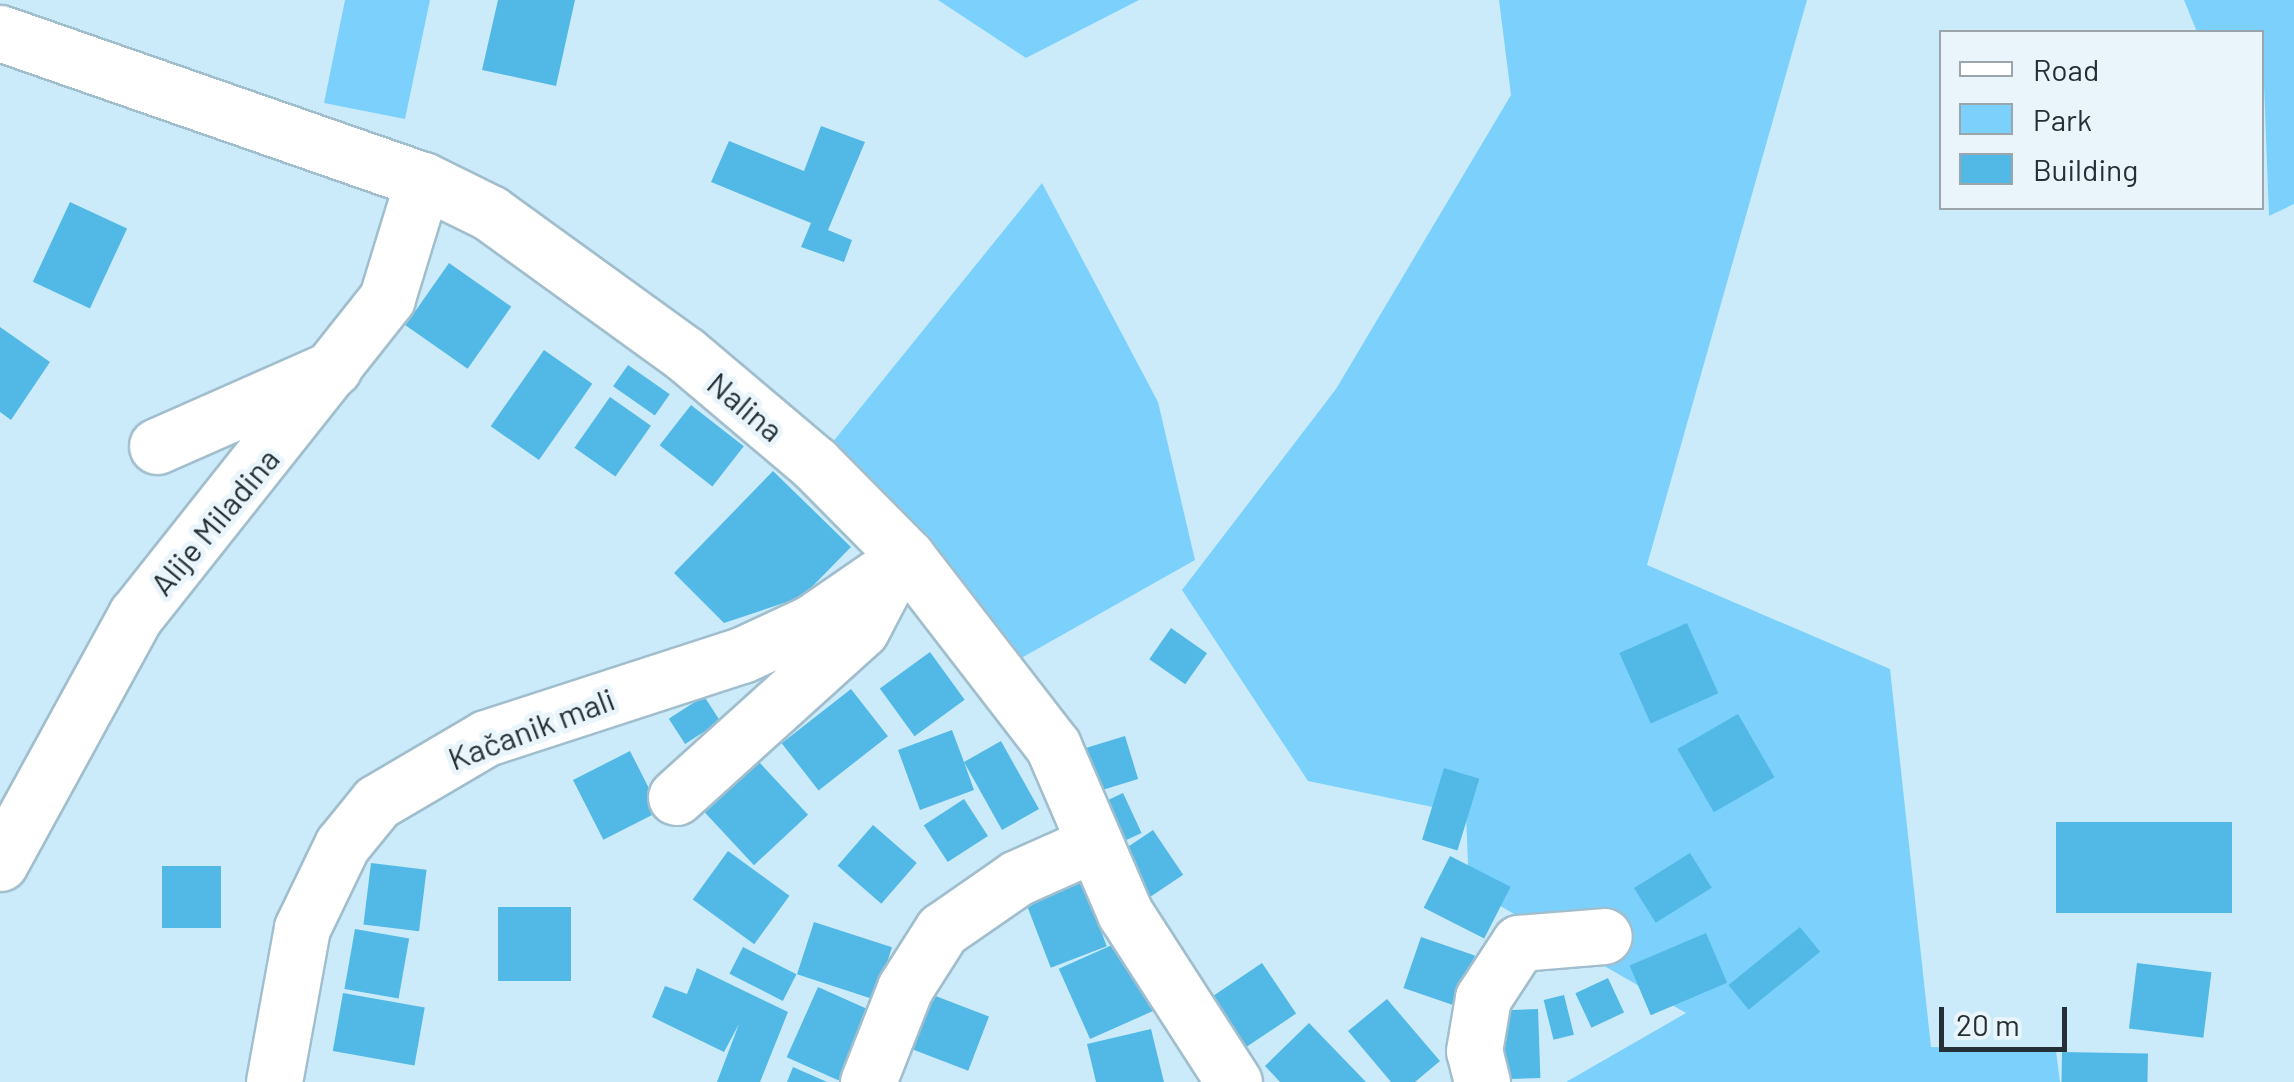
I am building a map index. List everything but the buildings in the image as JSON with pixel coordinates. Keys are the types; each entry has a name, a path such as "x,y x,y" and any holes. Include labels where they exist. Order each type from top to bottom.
{"street":[{"name":"Nalina","path":"0,33 423,180 490,213 685,354 896,566 1053,746 1091,844 1234,1082"},
{"name":"Alije Miladina","path":"0,863 136,615 387,298 423,180"},
{"path":"157,446 336,367"},
{"path":"676,797 861,630 896,566"},
{"name":"Kačanik mali","path":"274,1082 302,928 342,845 376,802 486,738 742,655 896,566"},
{"path":"868,1082 905,988 942,930 1017,878 1091,844"},
{"path":"1464,1072 1483,998 1519,943 1604,936"}],"green space":[{"path":"345,0 430,0 405,119 324,103"},
{"path":"938,0 1139,0 1026,58"},
{"path":"1499,0 1807,0 1647,565 1890,669 1931,1047 2056,1051 2060,1082 1566,1082 1686,1013 1469,888 1466,814 1308,781 1182,590 1336,389 1511,95"},
{"path":"2184,0 2294,0 2294,204 2269,216 2264,30 2196,30"},
{"path":"1042,183 1158,402 1195,560 1000,670 815,464"}]}
